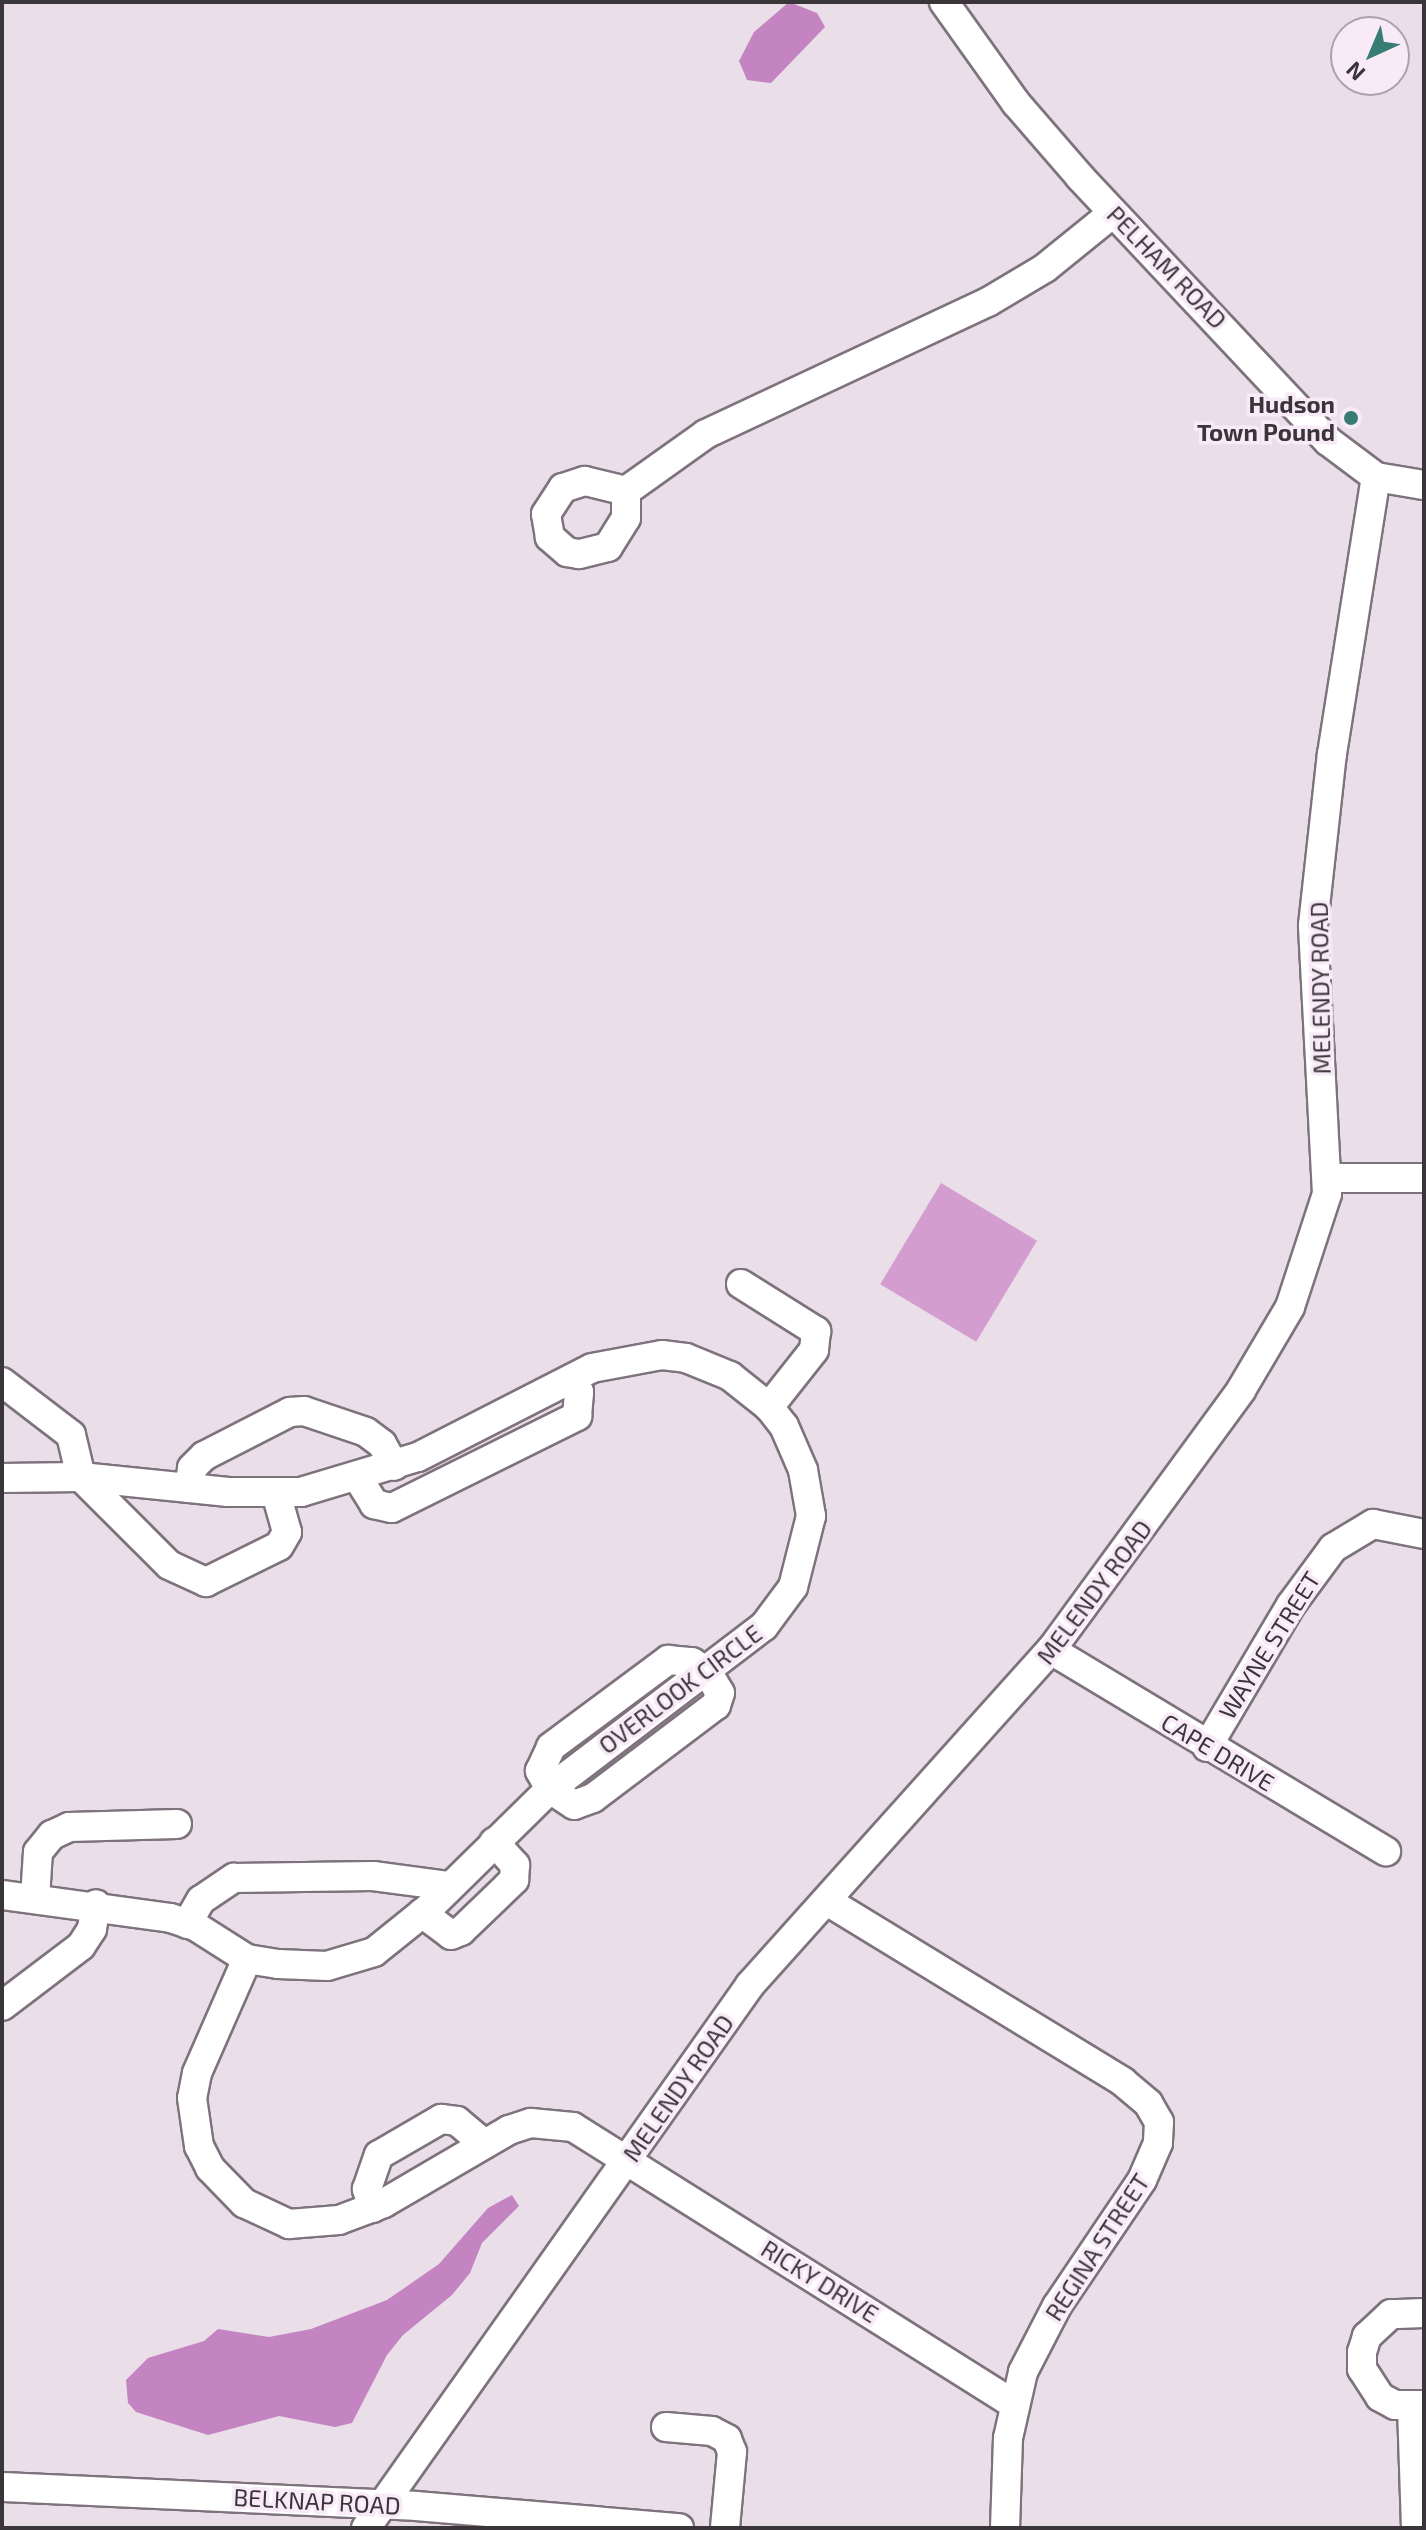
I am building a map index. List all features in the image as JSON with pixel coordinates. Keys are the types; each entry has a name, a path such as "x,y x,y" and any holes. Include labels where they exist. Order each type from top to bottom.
{"street":[{"name":"PELHAM ROAD","path":"944,2 1016,103 1113,213 1328,441 1376,477 1424,485"},
{"path":"626,491 706,434 988,302 1045,268 1113,213"},
{"name":"MELENDY ROAD","path":"366,2528 750,1985 1051,1650 1267,1349 1308,1263 1329,1178 1313,925 1332,754 1376,477"},
{"path":"1329,1178 1424,1178"},
{"path":"741,1284 816,1331 814,1350 769,1407"},
{"name":"OVERLOOK CIRCLE","path":"2,1478 81,1477 276,1493 358,1478 394,1466 573,1378 639,1356 686,1358 730,1376 769,1407 784,1426 803,1470 811,1516 809,1541 780,1608 708,1673 550,1789 422,1913 384,1945 351,1961 302,1966 247,1959 187,1924 96,1904 2,1895"},
{"path":"358,1478 374,1504 392,1508 577,1416 579,1392 573,1378"},
{"path":"2,1382 71,1435 81,1477 169,1565 206,1582 279,1546 287,1532 276,1493"},
{"path":"189,1488 192,1468 204,1456 290,1412 304,1411 366,1432 382,1444 394,1466"},
{"name":"WAYNE STREET","path":"1207,1747 1291,1605 1333,1548 1373,1524 1424,1534"},
{"name":"CAPE DRIVE","path":"1051,1650 1207,1747 1386,1851"},
{"path":"35,1898 38,1852 52,1835 69,1827 177,1824"},
{"path":"422,1913 451,1935 461,1931 514,1880 515,1865 494,1842"},
{"path":"187,1924 201,1900 234,1878 373,1876 449,1886"},
{"name":"REGINA STREET","path":"827,1901 1123,2082 1148,2103 1159,2122 1148,2168 1057,2306 1012,2403 1005,2528"},
{"path":"2,2006 81,1946 92,1929 96,1904"},
{"path":"247,1959 197,2073 192,2098 199,2146 210,2168 244,2203 289,2224 339,2220 373,2208 484,2144 531,2123 552,2124 596,2138 628,2159"},
{"path":"373,2208 367,2189 379,2155 441,2119 457,2121 484,2144"},
{"name":"RICKY DRIVE","path":"628,2159 1012,2403"},
{"path":"1416,2528 1418,2406 1395,2405 1375,2391 1362,2369 1362,2352 1367,2336 1384,2318 1408,2310 1424,2313"},
{"path":"666,2427 712,2431 727,2439 732,2452 725,2528"},
{"name":"BELKNAP ROAD","path":"2,2487 384,2504 679,2528"}],"shaded area":[{"path":"789,2 817,13 825,27 771,83 747,80 739,61 754,32"},
{"path":"941,1183 1037,1241 976,1342 880,1284"},
{"path":"512,2195 519,2206 482,2243 470,2273 452,2295 403,2335 387,2355 352,2423 335,2427 279,2416 208,2435 136,2412 128,2403 126,2380 148,2358 204,2341 218,2329 269,2337 311,2329 387,2300 439,2264 488,2208"}],"place":[{"name":"Hudson Town Pound","path":"1351,418"}]}
